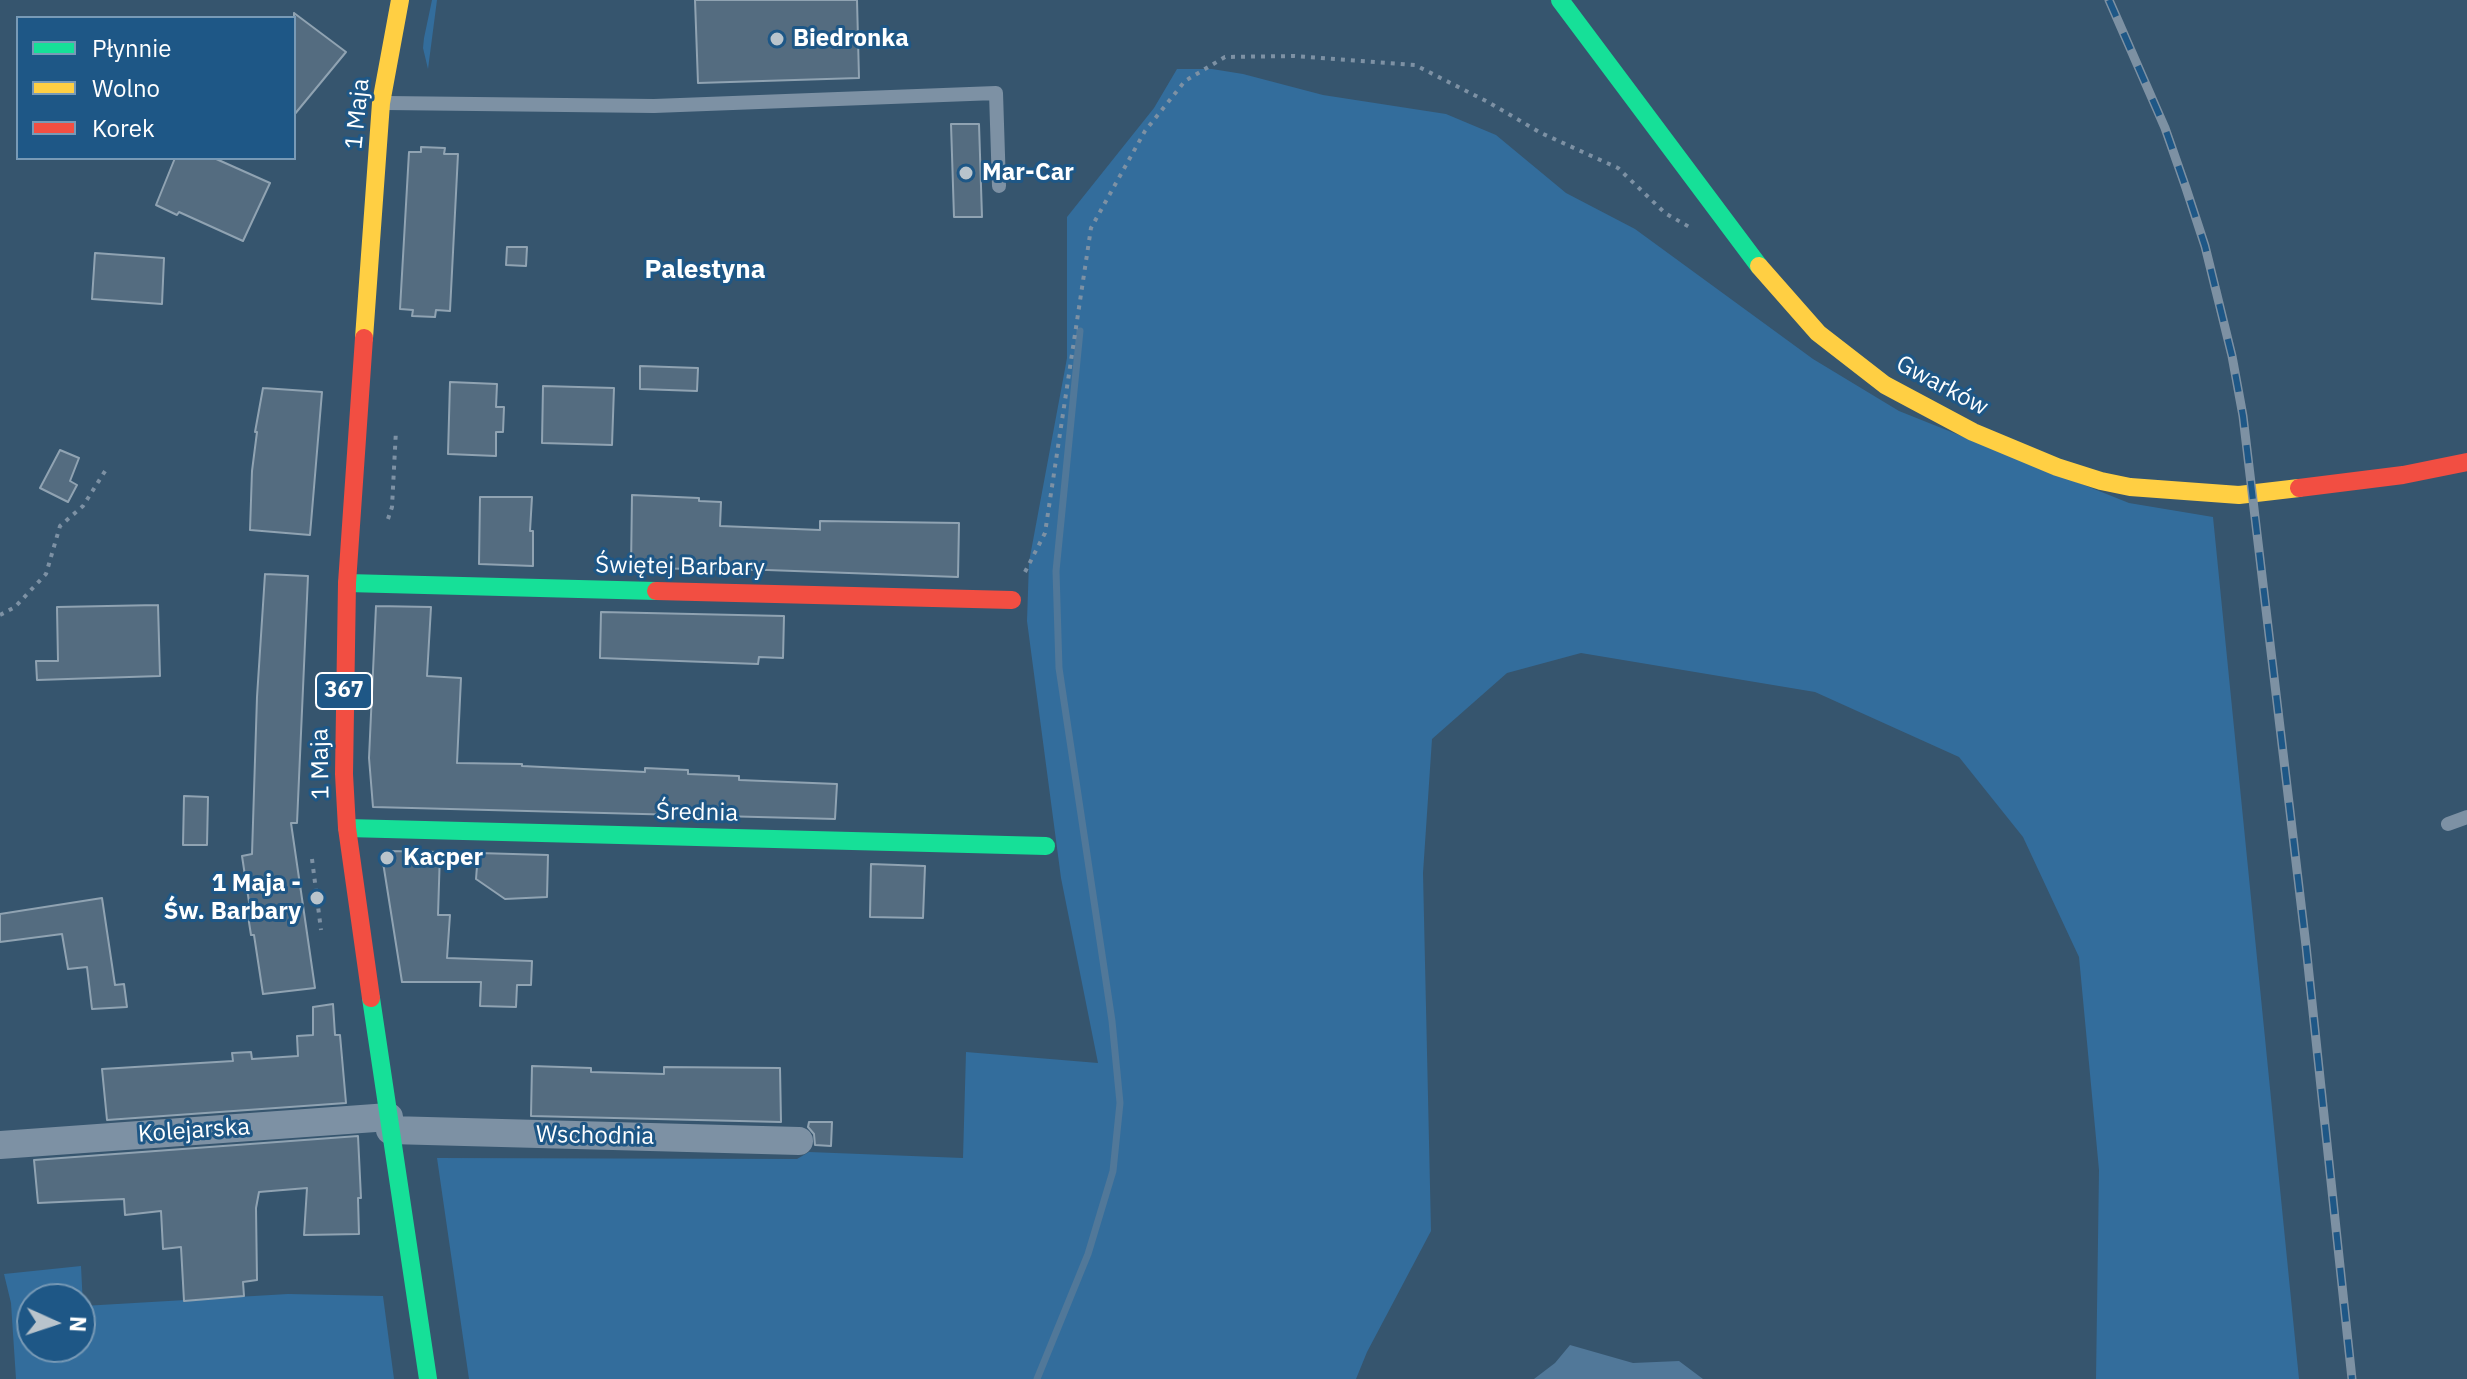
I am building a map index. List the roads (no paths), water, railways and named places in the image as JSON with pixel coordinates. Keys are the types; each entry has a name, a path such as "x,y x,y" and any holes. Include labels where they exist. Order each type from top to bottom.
{"street":[{"name":"1 Maja","path":"400,0 381,103 347,583 344,774 347,828 428,1379"},
{"name":"Gwarków","path":"1560,0 1681,159 1734,235 1818,333 1885,385 1973,432 2057,467 2101,481 2130,487 2239,495 2403,475 2467,462"},
{"name":"Świętej Barbary","path":"347,583 1012,600"},
{"name":"Średnia","path":"347,828 1046,846"},
{"name":"Wschodnia","path":"390,1124 799,1141"},
{"name":"Kolejarska","path":"0,1145 390,1124"}],"lane":[{"path":"381,103 654,106 996,93 999,186"},
{"path":"2448,824 2467,817"}],"waterway":[{"path":"1037,1379 1088,1254 1113,1171 1120,1103 1112,1021 1059,668 1056,571 1080,331"}],"railway":[{"path":"2109,0 2165,128 2205,246 2243,416 2306,946 2352,1379"}],"place":[{"name":"Biedronka","path":"777,39"},
{"name":"Mar-Car","path":"966,173"},
{"name":"Kacper","path":"387,858"},
{"name":"1 Maja - Św. Barbary","path":"317,898"}],"district":[{"name":"Palestyna","path":"705,270"}]}
